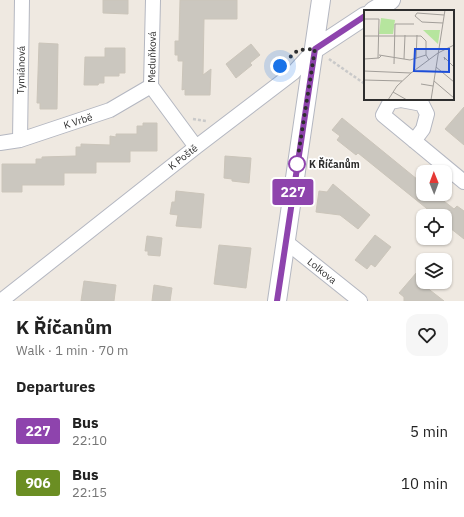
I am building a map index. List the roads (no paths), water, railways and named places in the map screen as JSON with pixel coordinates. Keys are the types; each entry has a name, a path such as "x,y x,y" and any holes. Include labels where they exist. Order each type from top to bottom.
{"street":[{"name":"Tymiánová","path":"20,140 22,0"},
{"name":"Meduňková","path":"154,0 151,86 196,147"},
{"path":"276,301 315,49 321,0"},
{"path":"375,10 391,0"},
{"name":"K Poště","path":"1,301 196,147 293,73 315,49 364,17"},
{"name":"K Vrbě","path":"0,143 20,140 110,110 151,86"},
{"path":"414,141 464,182"},
{"name":"Lolkova","path":"285,241 360,301"}],"place":[{"name":"K Říčanům","path":"297,164"}]}
